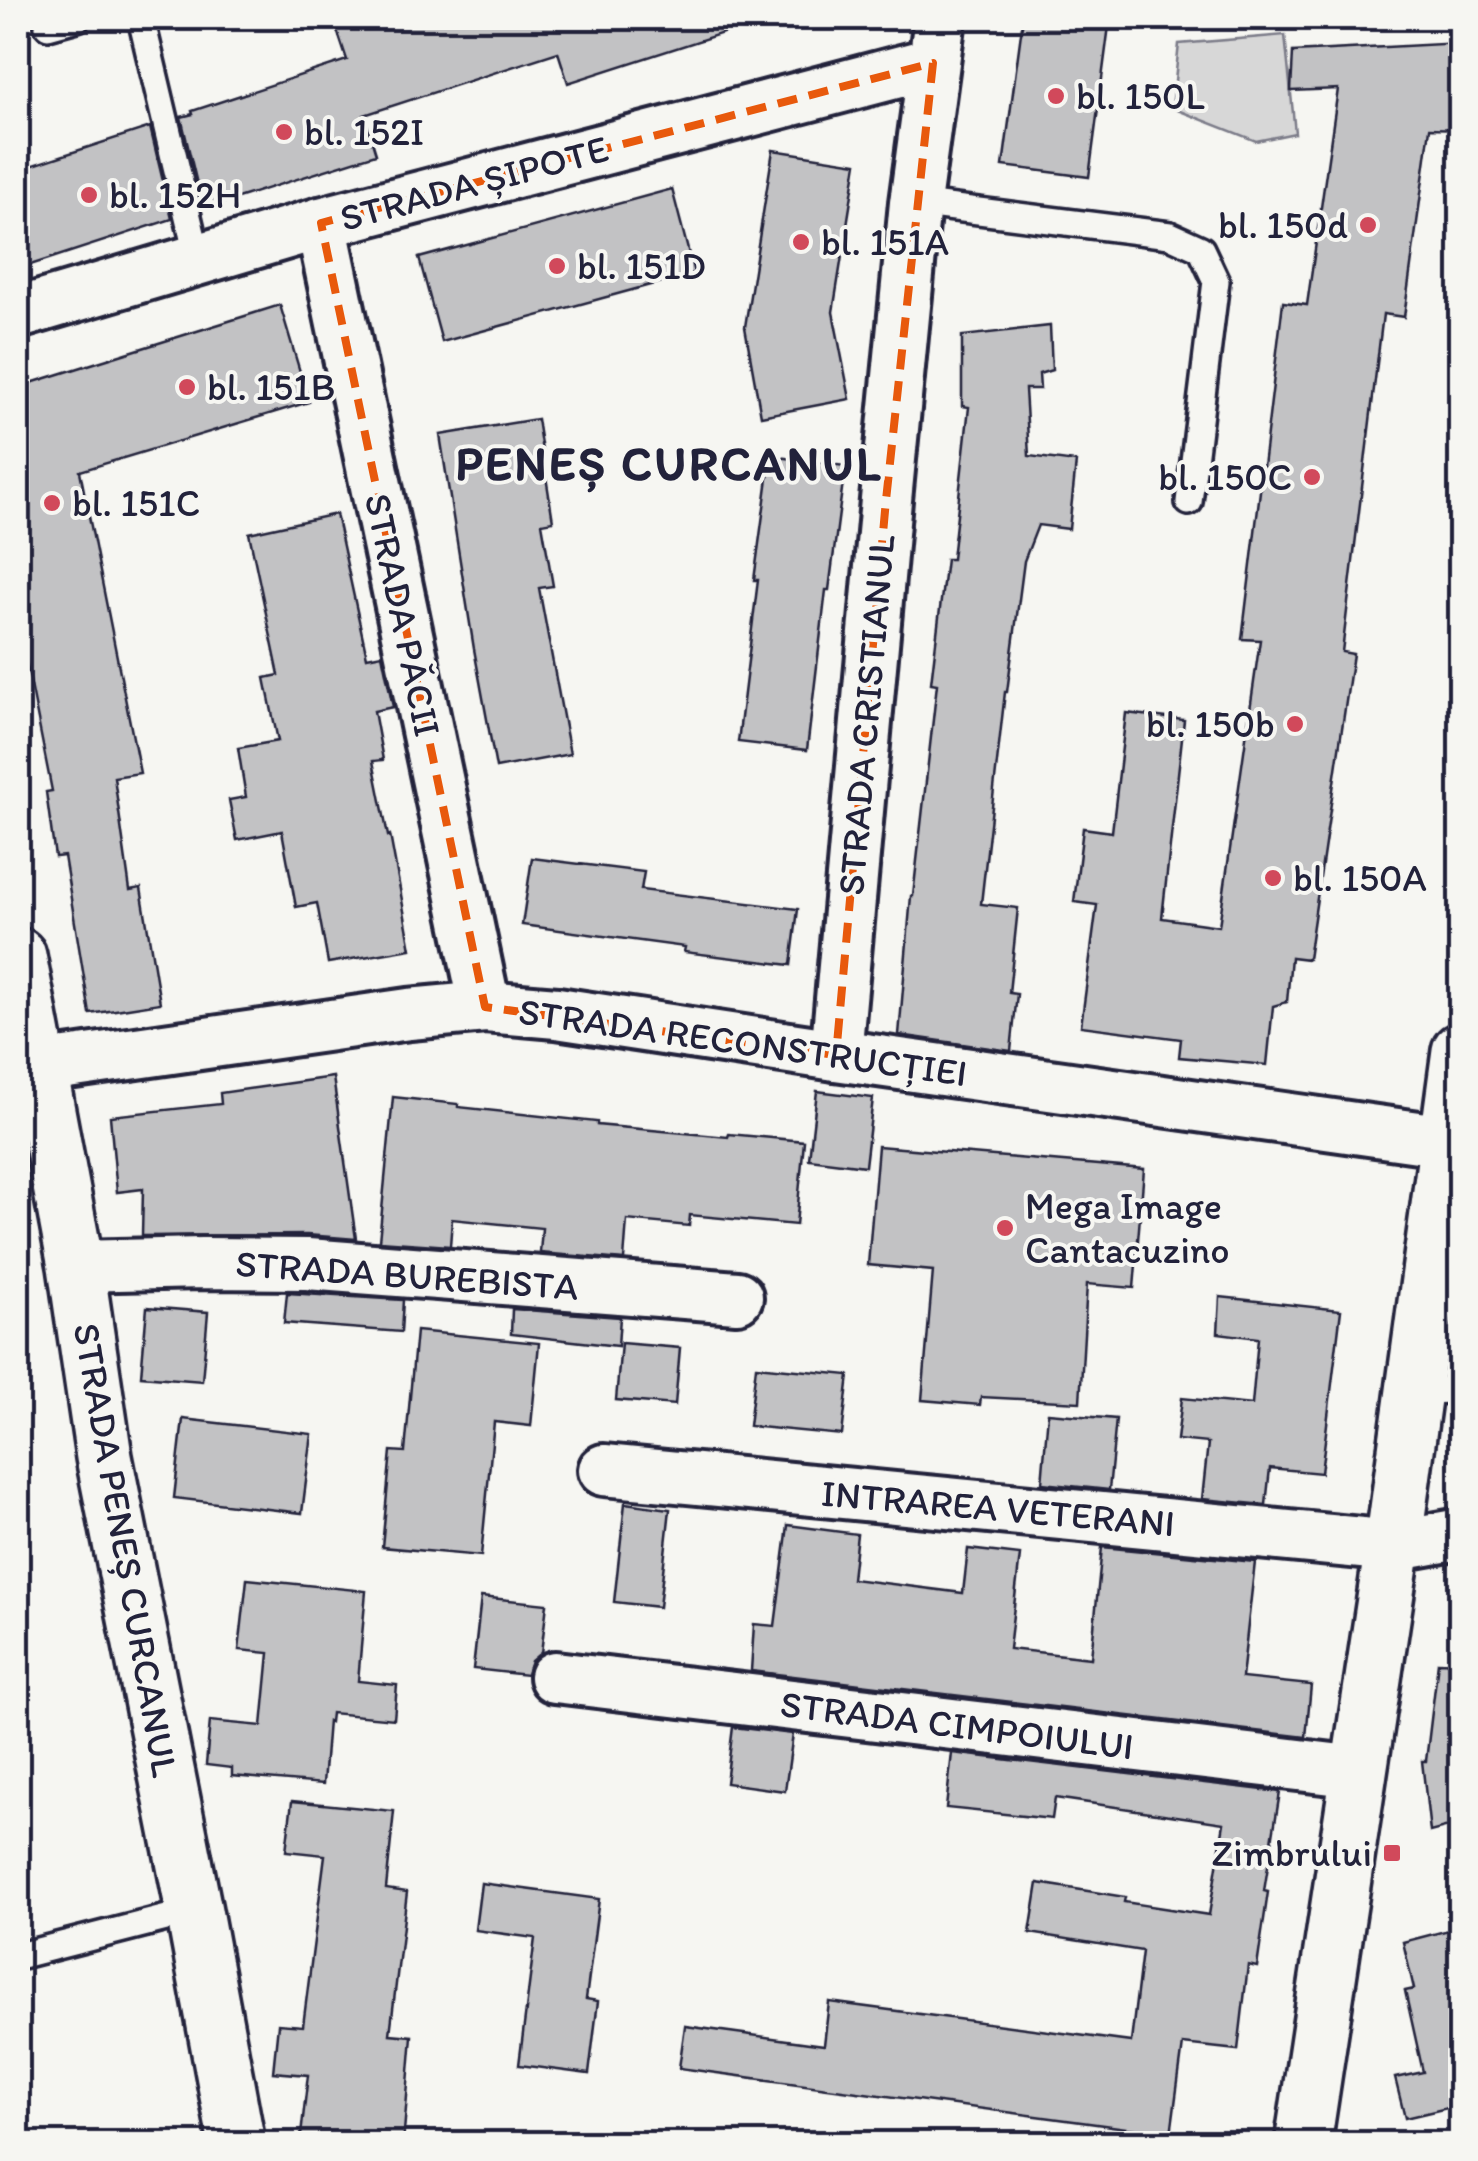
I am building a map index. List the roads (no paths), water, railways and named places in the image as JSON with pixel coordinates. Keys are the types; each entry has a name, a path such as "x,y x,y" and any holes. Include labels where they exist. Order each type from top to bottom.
{"street":[{"name":"STRADA ȘIPOTE","path":"18,313 936,40"},
{"name":"STRADA CRISTIANUL","path":"836,1055 915,203 936,40"},
{"name":"STRADA PĂCII","path":"321,222 485,1006"},
{"name":"STRADA PENEȘ CURCANUL","path":"18,956 76,1266 104,1457 238,2144"},
{"name":"STRADA RECONSTRUCȚIEI","path":"39,1067 485,1006 557,1013 1447,1141"},
{"path":"1303,2144 1393,1546 1437,1391 1447,1141 1460,1051"},
{"name":"STRADA BUREBISTA","path":"76,1266 307,1264 737,1297"},
{"name":"INTRAREA VETERANI","path":"604,1470 1393,1546 1460,1534"},
{"name":"STRADA CIMPOIULUI","path":"555,1678 1358,1772"}],"lane":[{"path":"48,26 77,18"},
{"path":"141,18 198,259"},
{"path":"915,203 1170,236 1201,249 1216,281 1189,502"},
{"path":"18,1956 194,1910"}],"place":[{"name":"bl. 150L","path":"1056,96"},
{"name":"bl. 152I","path":"284,132"},
{"name":"bl. 152H","path":"89,195"},
{"name":"bl. 150d","path":"1368,225"},
{"name":"bl. 151A","path":"801,242"},
{"name":"bl. 151D","path":"557,266"},
{"name":"bl. 151B","path":"187,387"},
{"name":"bl. 150C","path":"1312,477"},
{"name":"bl. 151C","path":"52,503"},
{"name":"bl. 150b","path":"1295,724"},
{"name":"bl. 150A","path":"1273,878"},
{"name":"Mega Image Cantacuzino","path":"1005,1228"},
{"name":"Zimbrului","path":"1392,1853"}],"district":[{"name":"PENEȘ CURCANUL","path":"669,463"}]}
